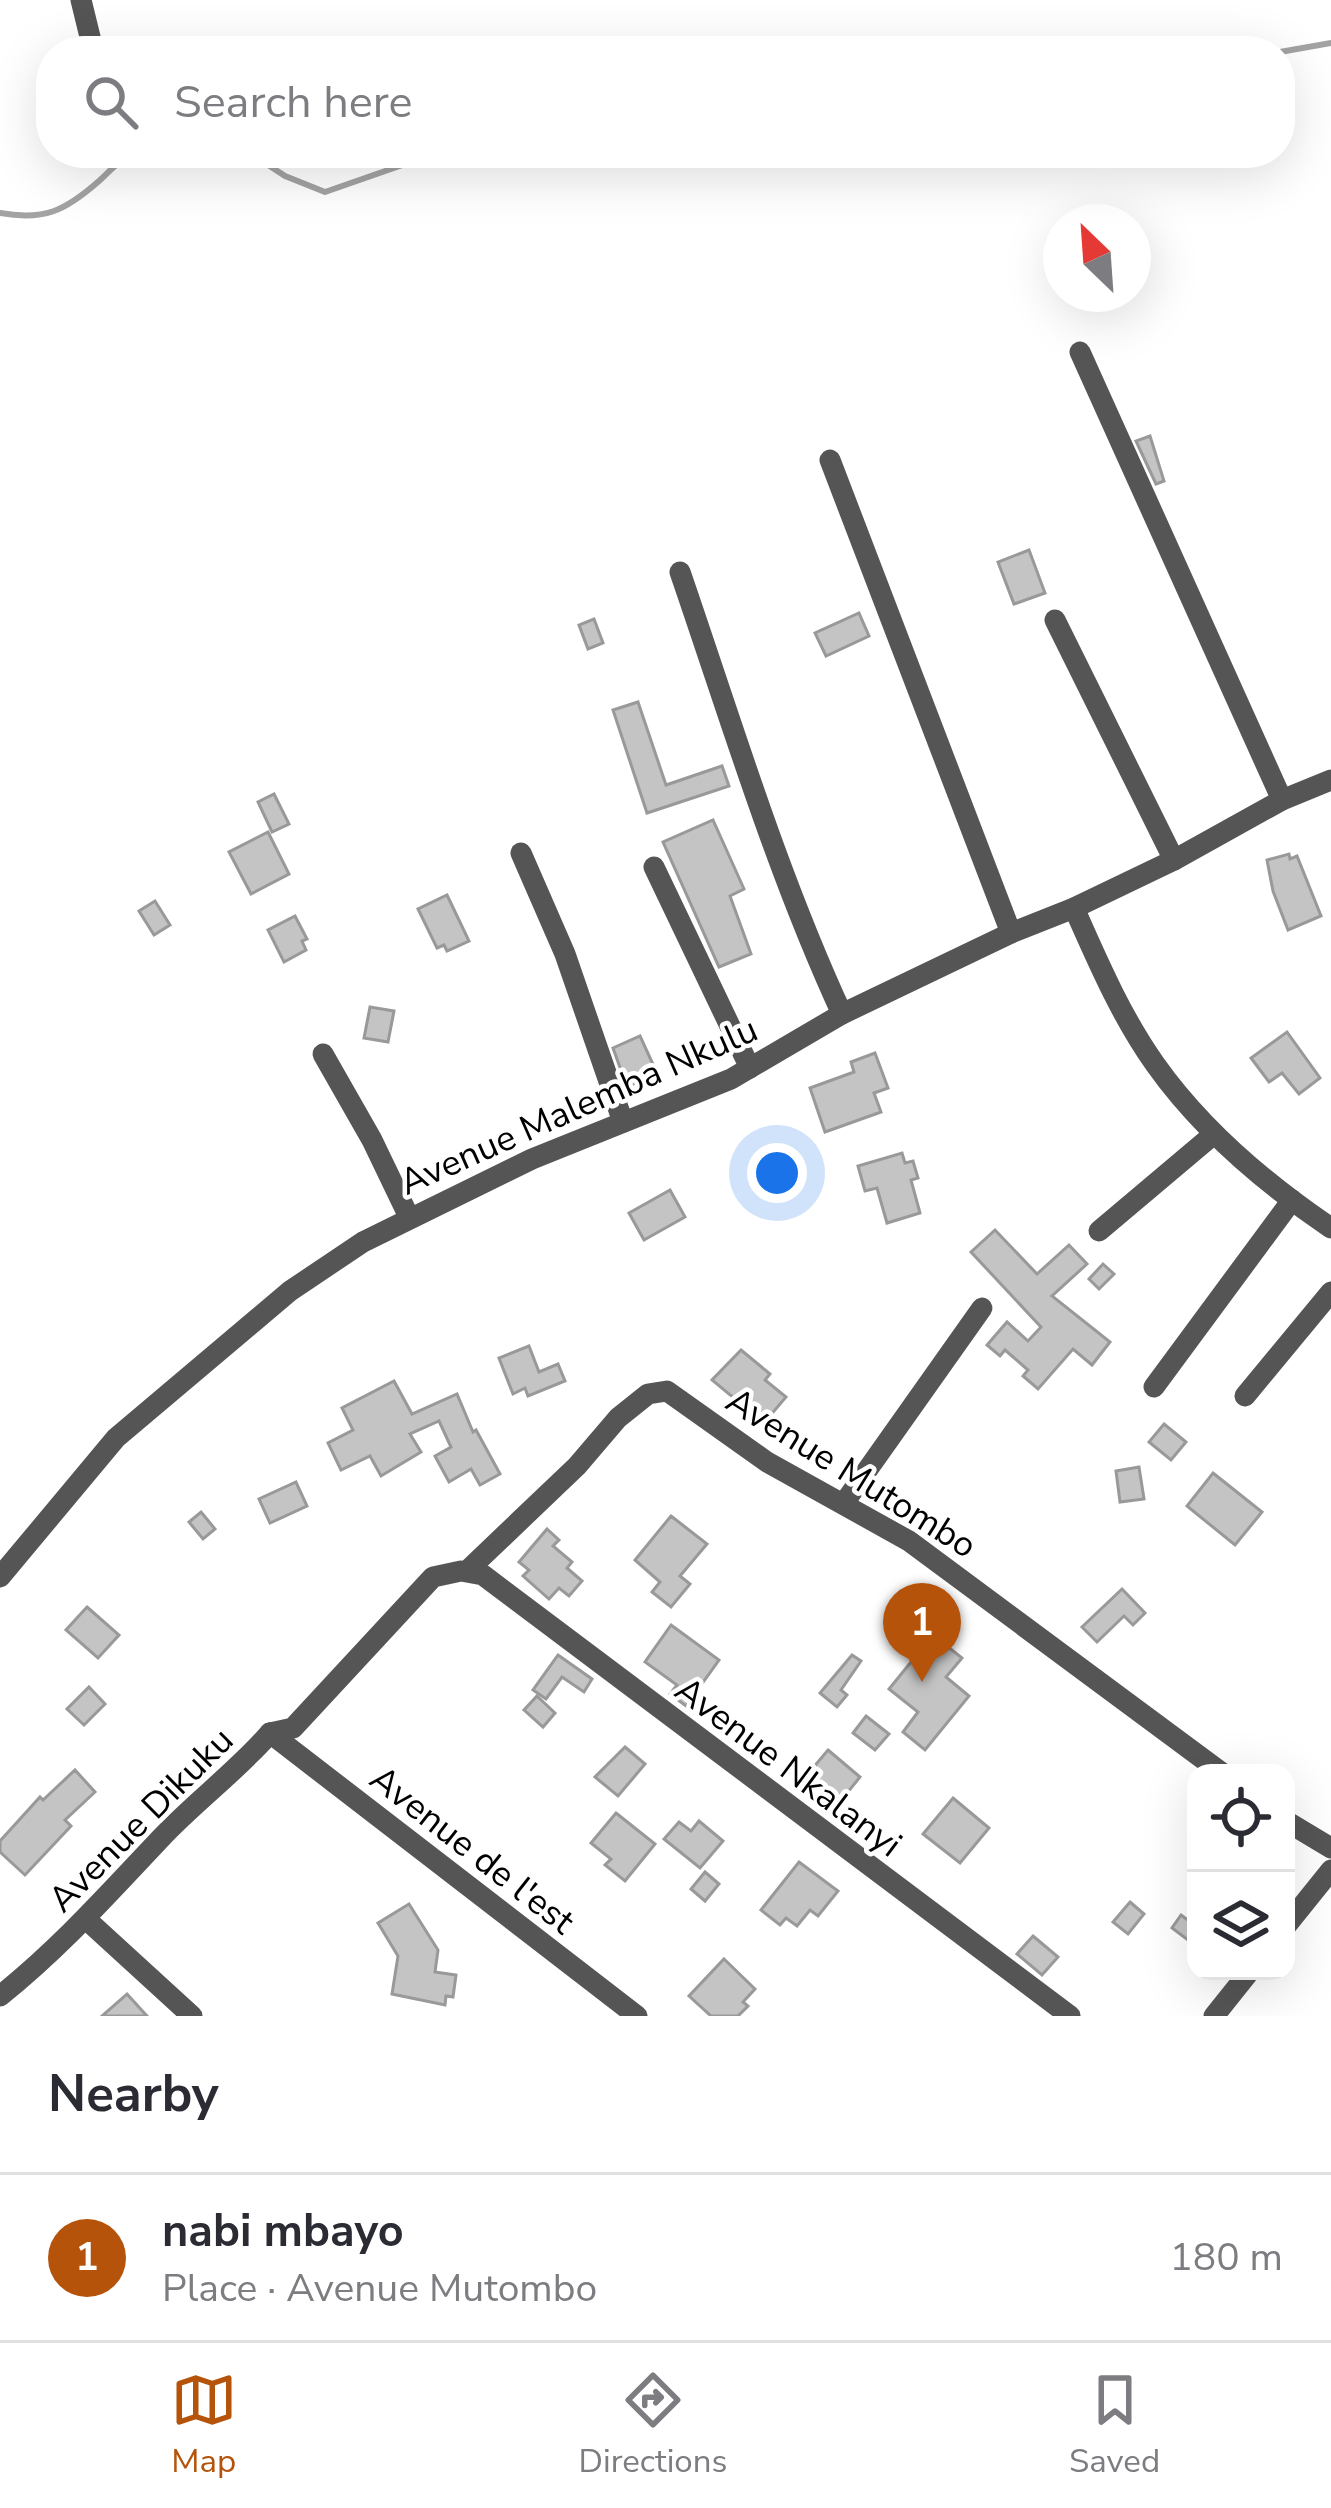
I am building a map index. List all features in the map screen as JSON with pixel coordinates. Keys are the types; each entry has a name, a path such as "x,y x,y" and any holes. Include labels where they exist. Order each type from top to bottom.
{"street":[{"path":"82,0 90,36"},
{"path":"1080,352 1282,800"},
{"path":"830,460 1011,933"},
{"path":"680,572 771,838 842,1014"},
{"path":"1055,620 1174,860"},
{"name":"Avenue Malemba Nkulu","path":"0,1577 116,1438 305,1279 410,1217 532,1159 710,1089 842,1014 1074,908 1282,800 1331,780"},
{"path":"521,853 565,954 623,1122"},
{"path":"654,867 750,1068"},
{"path":"1074,908 1142,1044 1214,1134 1331,1228"},
{"path":"323,1054 410,1217"},
{"path":"1099,1231 1214,1134"},
{"path":"1154,1387 1292,1200"},
{"path":"1245,1396 1331,1292"},
{"path":"844,1504 982,1308"},
{"name":"Avenue Mutombo","path":"467,1571 577,1466 618,1418 657,1390 667,1391 732,1440 958,1576 1210,1764"},
{"name":"Avenue Dikuku","path":"0,1996 87,1919 162,1836 270,1733 293,1728 433,1577 467,1571"},
{"name":"Avenue Nkalanyi","path":"467,1571 488,1578 1070,2016"},
{"name":"Avenue de l'est","path":"270,1733 637,2016"},
{"path":"1295,1826 1331,1848"},
{"path":"1295,1915 1331,1870"},
{"path":"87,1919 192,2016"},
{"path":"1214,2016 1243,1980"}],"building":[{"path":"1150,436 1164,481 1156,484 1136,441"},
{"path":"1029,550 1045,593 1014,604 998,562"},
{"path":"859,613 869,636 826,656 815,633"},
{"path":"594,619 603,643 588,649 579,625"},
{"path":"638,702 666,785 722,766 729,786 647,813 613,710"},
{"path":"274,794 289,824 272,832 258,802"},
{"path":"713,820 744,889 730,896 751,954 719,967 663,842"},
{"path":"268,832 289,874 251,894 229,852"},
{"path":"1289,854 1290,859 1297,856 1321,916 1288,930 1267,860"},
{"path":"447,895 469,941 447,951 444,945 437,948 418,909"},
{"path":"155,901 170,925 154,935 139,911"},
{"path":"295,916 307,939 302,941 306,950 284,962 268,930"},
{"path":"370,1007 394,1011 388,1042 364,1038"},
{"path":"1287,1032 1320,1078 1299,1094 1282,1073 1269,1082 1251,1058"},
{"path":"640,1036 657,1073 627,1087 613,1048"},
{"path":"875,1053 888,1088 874,1093 881,1112 825,1132 810,1088 854,1072 851,1062"},
{"path":"902,1153 905,1163 913,1161 918,1178 911,1180 920,1213 887,1223 877,1188 865,1191 858,1166"},
{"path":"670,1190 685,1217 644,1240 629,1213"},
{"path":"995,1230 1037,1274 1069,1245 1087,1264 1052,1296 1110,1342 1092,1365 1073,1349 1038,1389 1023,1376 1028,1370 1005,1350 1000,1356 987,1345 1007,1322 1028,1341 1041,1327 971,1252"},
{"path":"1103,1264 1114,1274 1099,1289 1089,1279"},
{"path":"529,1346 539,1372 558,1364 565,1381 528,1396 525,1388 513,1394 499,1358"},
{"path":"741,1350 770,1374 765,1380 786,1397 764,1423 712,1380"},
{"path":"394,1381 412,1414 457,1394 473,1432 476,1430 500,1474 480,1485 471,1469 449,1482 435,1456 451,1447 439,1421 410,1434 421,1452 381,1476 370,1456 341,1470 328,1443 353,1430 342,1408"},
{"path":"1164,1424 1186,1442 1171,1460 1149,1442"},
{"path":"1139,1467 1144,1499 1120,1502 1116,1471"},
{"path":"1213,1473 1262,1512 1235,1545 1187,1506"},
{"path":"296,1482 307,1506 270,1523 259,1499"},
{"path":"201,1512 215,1529 203,1539 189,1522"},
{"path":"671,1516 707,1544 680,1576 690,1584 671,1607 652,1592 660,1582 635,1560"},
{"path":"547,1529 559,1540 553,1546 572,1562 567,1568 582,1581 569,1596 559,1588 549,1599 523,1576 529,1570 519,1562"},
{"path":"1122,1589 1145,1613 1133,1625 1124,1616 1097,1642 1082,1627"},
{"path":"87,1607 119,1635 98,1658 66,1630"},
{"path":"671,1625 719,1660 686,1706 670,1694 677,1685 645,1662"},
{"path":"933,1635 962,1658 946,1677 969,1696 925,1750 903,1732 918,1712 889,1689"},
{"path":"558,1655 592,1679 584,1692 562,1677 546,1699 533,1690"},
{"path":"852,1655 861,1661 841,1690 847,1695 837,1707 820,1693"},
{"path":"89,1687 105,1704 84,1725 67,1709"},
{"path":"537,1696 555,1713 543,1727 524,1710"},
{"path":"866,1716 889,1734 875,1750 853,1733"},
{"path":"625,1747 645,1764 618,1796 595,1777"},
{"path":"828,1750 860,1777 839,1803 806,1776"},
{"path":"75,1770 95,1792 65,1820 71,1826 25,1875 0,1852 0,1841 40,1797 43,1800"},
{"path":"953,1798 989,1828 960,1863 923,1834"},
{"path":"616,1813 655,1844 625,1881 605,1865 611,1859 591,1843"},
{"path":"699,1821 723,1841 700,1868 664,1839 679,1822 691,1831"},
{"path":"799,1862 838,1891 818,1916 810,1910 797,1926 786,1918 780,1925 761,1910"},
{"path":"705,1872 719,1884 705,1901 691,1889"},
{"path":"1130,1902 1144,1914 1128,1934 1113,1922"},
{"path":"409,1904 438,1950 435,1972 456,1975 453,1997 446,1996 445,2005 392,1994 398,1956 378,1923"},
{"path":"1181,1915 1187,1919 1187,1939 1172,1928"},
{"path":"1033,1936 1058,1957 1042,1975 1017,1954"},
{"path":"724,1959 755,1989 738,2016 711,2016 689,1996"},
{"path":"127,1994 147,2016 102,2016"}],"waterway":[{"path":"1295,49 1331,43"},
{"path":"0,213 29,216 53,211 75,200 114,168"},
{"path":"273,168 325,192 394,168"}],"place":[{"name":"nabi mbayo","path":"922,1682"}]}
